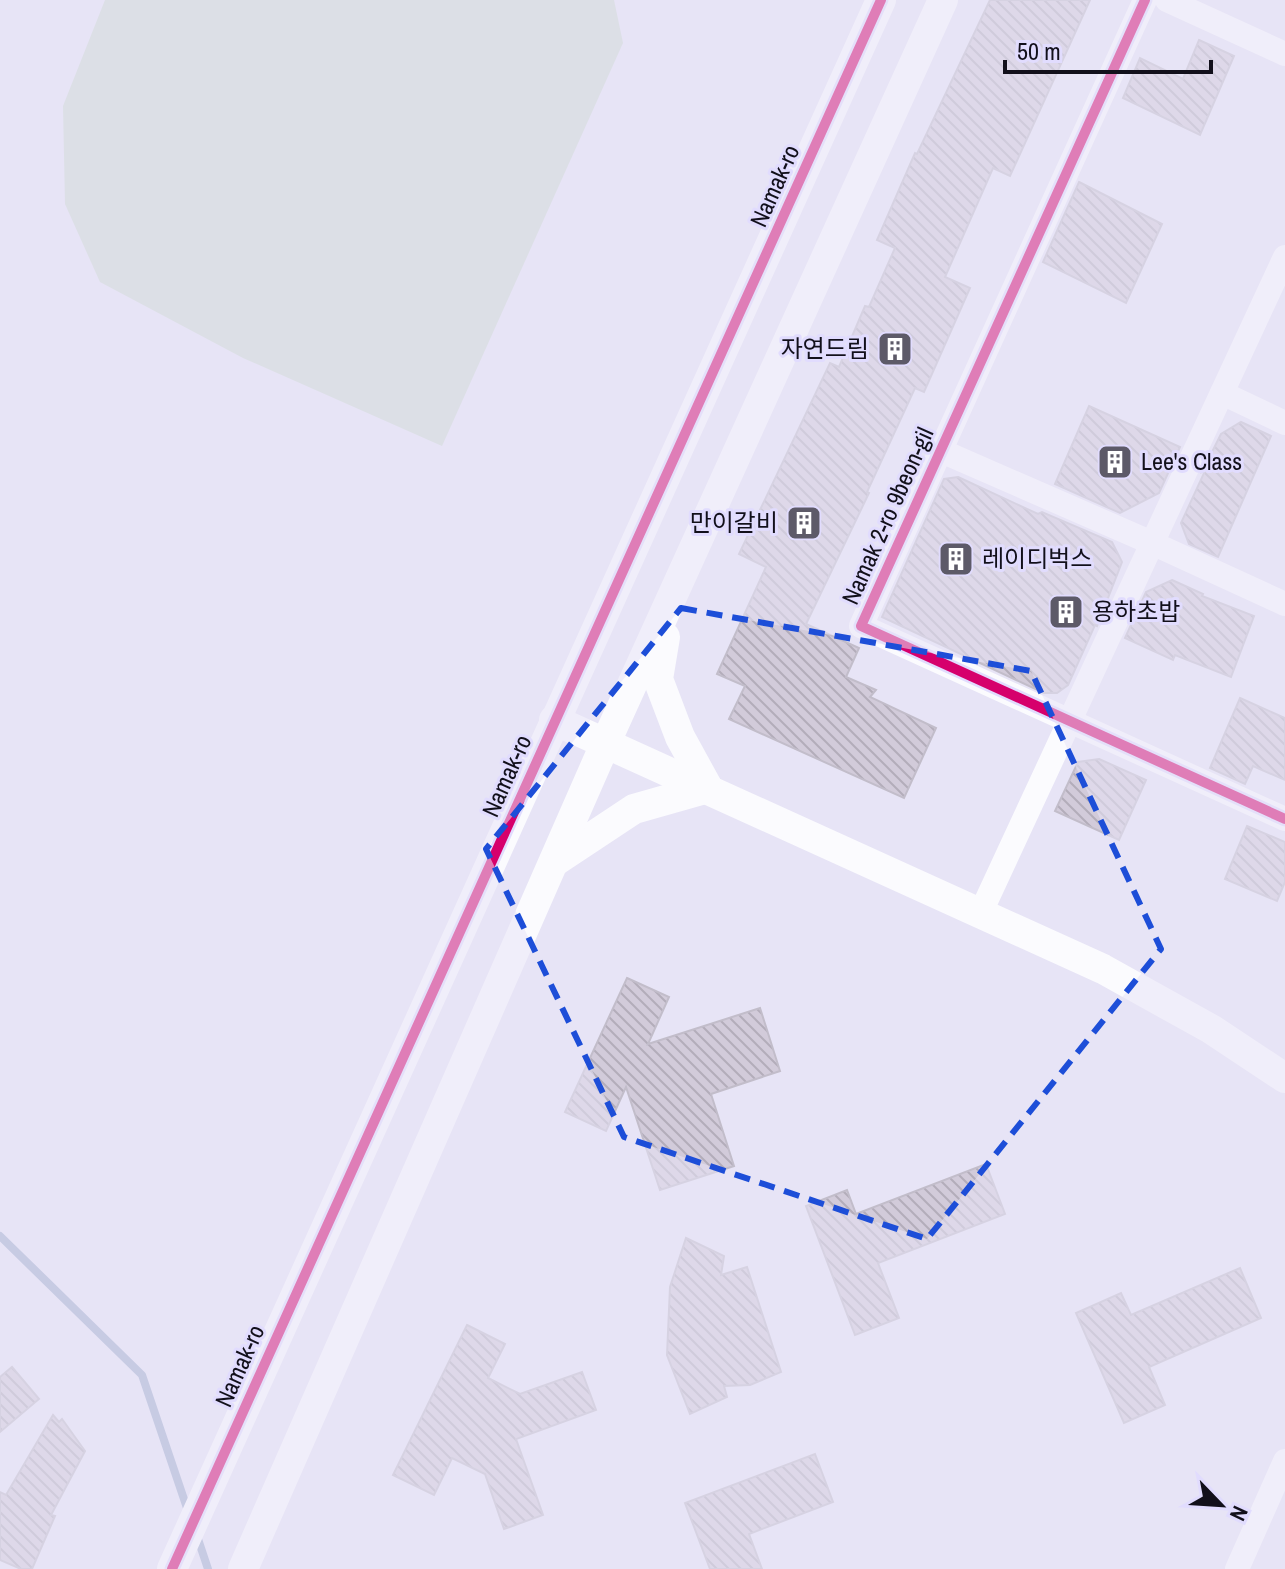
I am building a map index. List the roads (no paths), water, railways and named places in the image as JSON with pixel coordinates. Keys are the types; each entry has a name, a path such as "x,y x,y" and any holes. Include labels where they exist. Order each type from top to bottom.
{"street":[{"name":"Namak-ro","path":"172,1569 881,0"},
{"path":"248,1558 606,742 943,0"},
{"name":"Namak 2-ro 9beon-gil","path":"1145,0 861,626 1285,819"},
{"path":"1167,0 1285,54"},
{"path":"981,912 1285,257"},
{"path":"1222,393 1285,423"},
{"name":"Namak 2-ro 9beon-gil","path":"939,450 1285,604"},
{"path":"670,602 658,679 680,737 708,788"},
{"path":"554,720 1103,969 1165,1002 1285,1078"},
{"path":"554,862 634,809 708,788"},
{"path":"1237,1569 1285,1461"}],"waterway":[{"path":"0,1236 142,1375 188,1511"},
{"path":"197,1536 208,1569"}],"place":[{"name":"자연드림","path":"895,349"},
{"name":"Lee's Class","path":"1115,462"},
{"name":"만이갈비","path":"804,523"},
{"name":"레이디벅스","path":"956,559"},
{"name":"용하초밥","path":"1066,612"}]}
